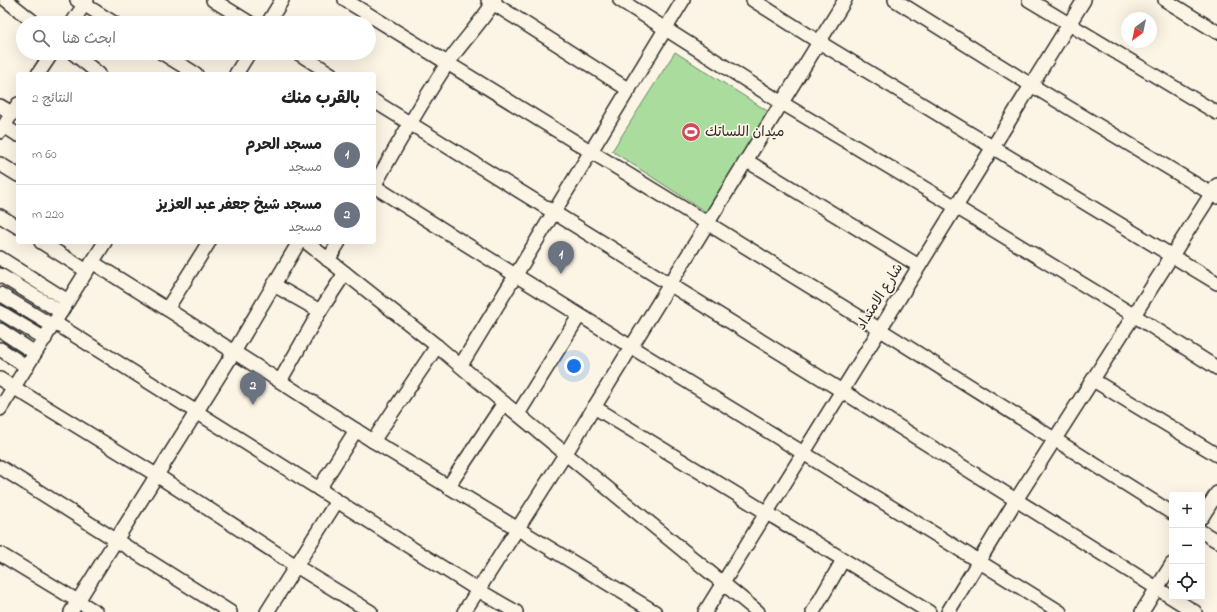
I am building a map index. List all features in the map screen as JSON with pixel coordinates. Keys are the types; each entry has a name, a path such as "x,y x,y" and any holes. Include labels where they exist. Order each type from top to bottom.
{"street":[{"path":"6,0 26,16"},
{"path":"212,0 238,16"},
{"path":"272,16 282,0"},
{"path":"345,0 371,16"},
{"path":"620,0 782,103 956,206 1217,368"},
{"path":"461,365 684,0"},
{"path":"753,0 819,42 1217,283"},
{"path":"464,612 566,453 845,0"},
{"path":"894,0 1031,85 1215,192 1172,256 1016,500 948,612"},
{"path":"1029,0 1217,113"},
{"name":"شارع الامتداد","path":"705,612 1084,0"},
{"path":"1165,0 1217,32"},
{"path":"376,182 409,124 448,63 481,21 492,1 629,90"},
{"path":"76,16 83,2 104,16"},
{"path":"376,19 879,329 1169,511"},
{"path":"39,72 47,60"},
{"path":"82,60 97,72"},
{"path":"173,60 193,72"},
{"path":"237,72 245,60"},
{"path":"309,60 328,72"},
{"path":"376,103 670,284 1195,612"},
{"path":"0,106 15,109 2,129 16,134"},
{"path":"747,161 919,266"},
{"path":"0,164 16,174"},
{"path":"376,187 515,277 803,452 1060,612"},
{"path":"0,216 16,226"},
{"path":"45,244 167,309 373,441 655,612"},
{"path":"0,409 104,244"},
{"path":"167,309 208,244"},
{"path":"75,607 116,540 158,476 298,244"},
{"path":"308,244 461,365 504,403 758,612"},
{"path":"328,260 338,244"},
{"path":"0,258 68,301"},
{"path":"15,267 2,281 56,320 337,501 478,590 516,612"},
{"path":"280,381 320,312 346,273"},
{"path":"274,285 320,312"},
{"path":"0,294 56,320"},
{"path":"0,312 44,339"},
{"path":"518,414 579,316"},
{"path":"0,330 36,353"},
{"path":"373,441 437,346"},
{"path":"0,349 27,367"},
{"path":"0,379 158,476 296,566 371,612"},
{"path":"1093,380 1217,455"},
{"path":"448,487 504,403"},
{"path":"594,407 929,612"},
{"path":"319,489 356,430"},
{"path":"0,467 230,612"},
{"path":"1205,512 1217,493"},
{"path":"267,612 337,501"},
{"path":"1205,534 1217,541"},
{"path":"0,554 75,607 96,612"},
{"path":"813,612 843,560"},
{"path":"1142,612 1169,568"}],"green space":[{"name":"ميدان اللساتك","path":"675,52 769,112 706,212 612,151"}],"place":[{"name":"ميدان اللساتك","path":"691,132"},
{"name":"مسجد الحرم","path":"561,274"},
{"name":"مسجد شيخ جعفر عبد العزيز","path":"253,405"}]}
